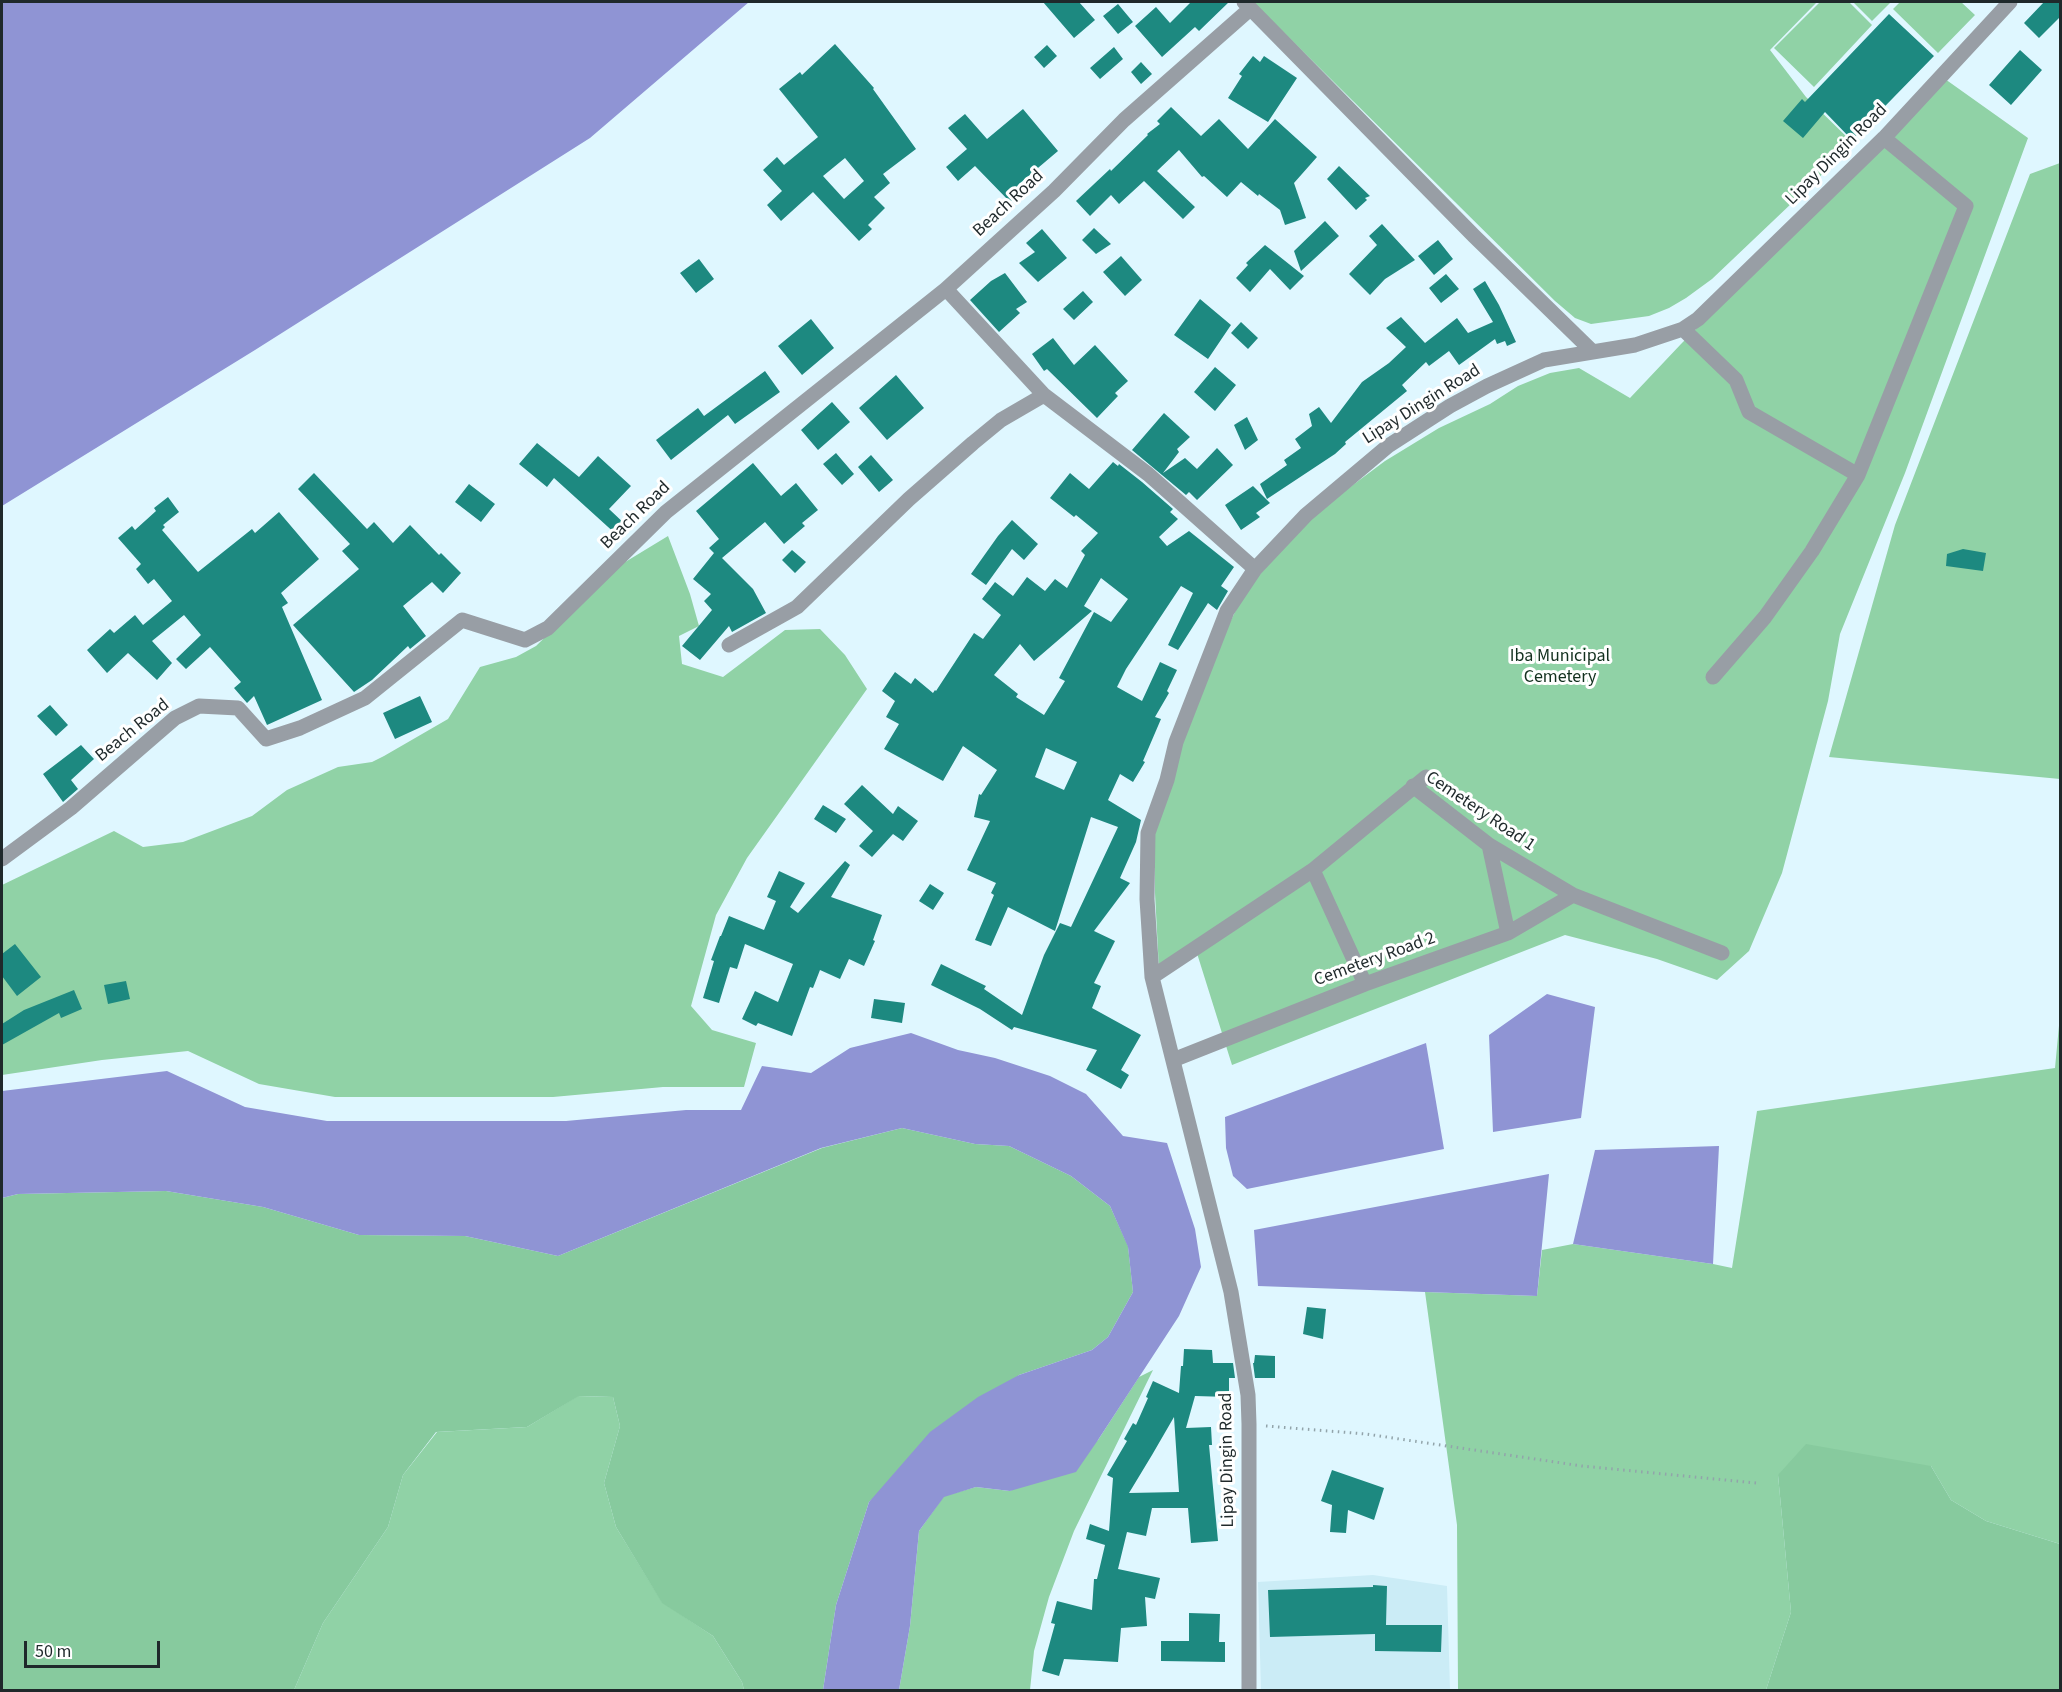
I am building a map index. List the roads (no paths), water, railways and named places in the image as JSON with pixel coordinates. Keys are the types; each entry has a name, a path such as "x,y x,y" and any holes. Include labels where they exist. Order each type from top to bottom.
{"street":[{"name":"Lipay Dingin Road","path":"1249,1690 1250,1425 1248,1395 1231,1292 1218,1232 1152,977 1148,899 1148,833 1167,780 1176,742 1227,611 1255,569 1306,515 1388,446 1450,406 1544,360 1635,345 1683,329 1698,319 1884,138 2010,2"},
{"path":"1247,5 1489,251 1592,351"},
{"name":"Beach Road","path":"2,859 71,808 175,718 199,706 238,708 266,739 300,728 365,698 462,620 525,640 548,628 666,512 946,289 1054,190 1124,120 1247,5"},
{"path":"1713,677 1772,608 1812,551 1858,475 1966,206 1884,138"},
{"path":"946,289 1044,395 1148,474 1255,569"},
{"path":"1683,329 1736,380 1749,412 1858,475"},
{"path":"729,645 797,607 909,499 973,443 1001,420 1044,395"},
{"name":"Cemetery Road 1","path":"1152,977 1313,870 1420,781 1489,845 1573,895 1722,953"},
{"path":"1489,845 1508,933"},
{"path":"1313,870 1365,984"},
{"name":"Cemetery Road 2","path":"1173,1060 1365,984 1508,933 1573,895"}],"water":[{"path":"2,2 749,2 590,138 255,350 2,506"},
{"path":"1547,994 1595,1007 1581,1118 1493,1132 1489,1035"},
{"path":"911,1033 958,1050 995,1058 1050,1076 1086,1094 1123,1136 1167,1143 1195,1229 1201,1267 1179,1316 1076,1472 1010,1491 976,1487 944,1497 919,1531 910,1626 899,1690 823,1690 836,1605 869,1502 930,1432 978,1397 1019,1375 1092,1350 1108,1337 1133,1292 1128,1247 1110,1206 1071,1176 1009,1146 975,1144 902,1128 821,1148 558,1256 465,1236 359,1235 263,1207 166,1191 18,1194 2,1198 2,1091 167,1071 245,1107 327,1121 566,1121 686,1110 741,1110 762,1066 811,1073 850,1048"},
{"path":"1426,1043 1444,1149 1247,1189 1233,1176 1226,1148 1225,1117"},
{"path":"1719,1146 1713,1264 1573,1244 1595,1150"},
{"path":"1549,1174 1537,1296 1258,1286 1254,1230"}],"park label":[{"name":"Iba Municipal Cemetery","path":"1560,667"}]}
